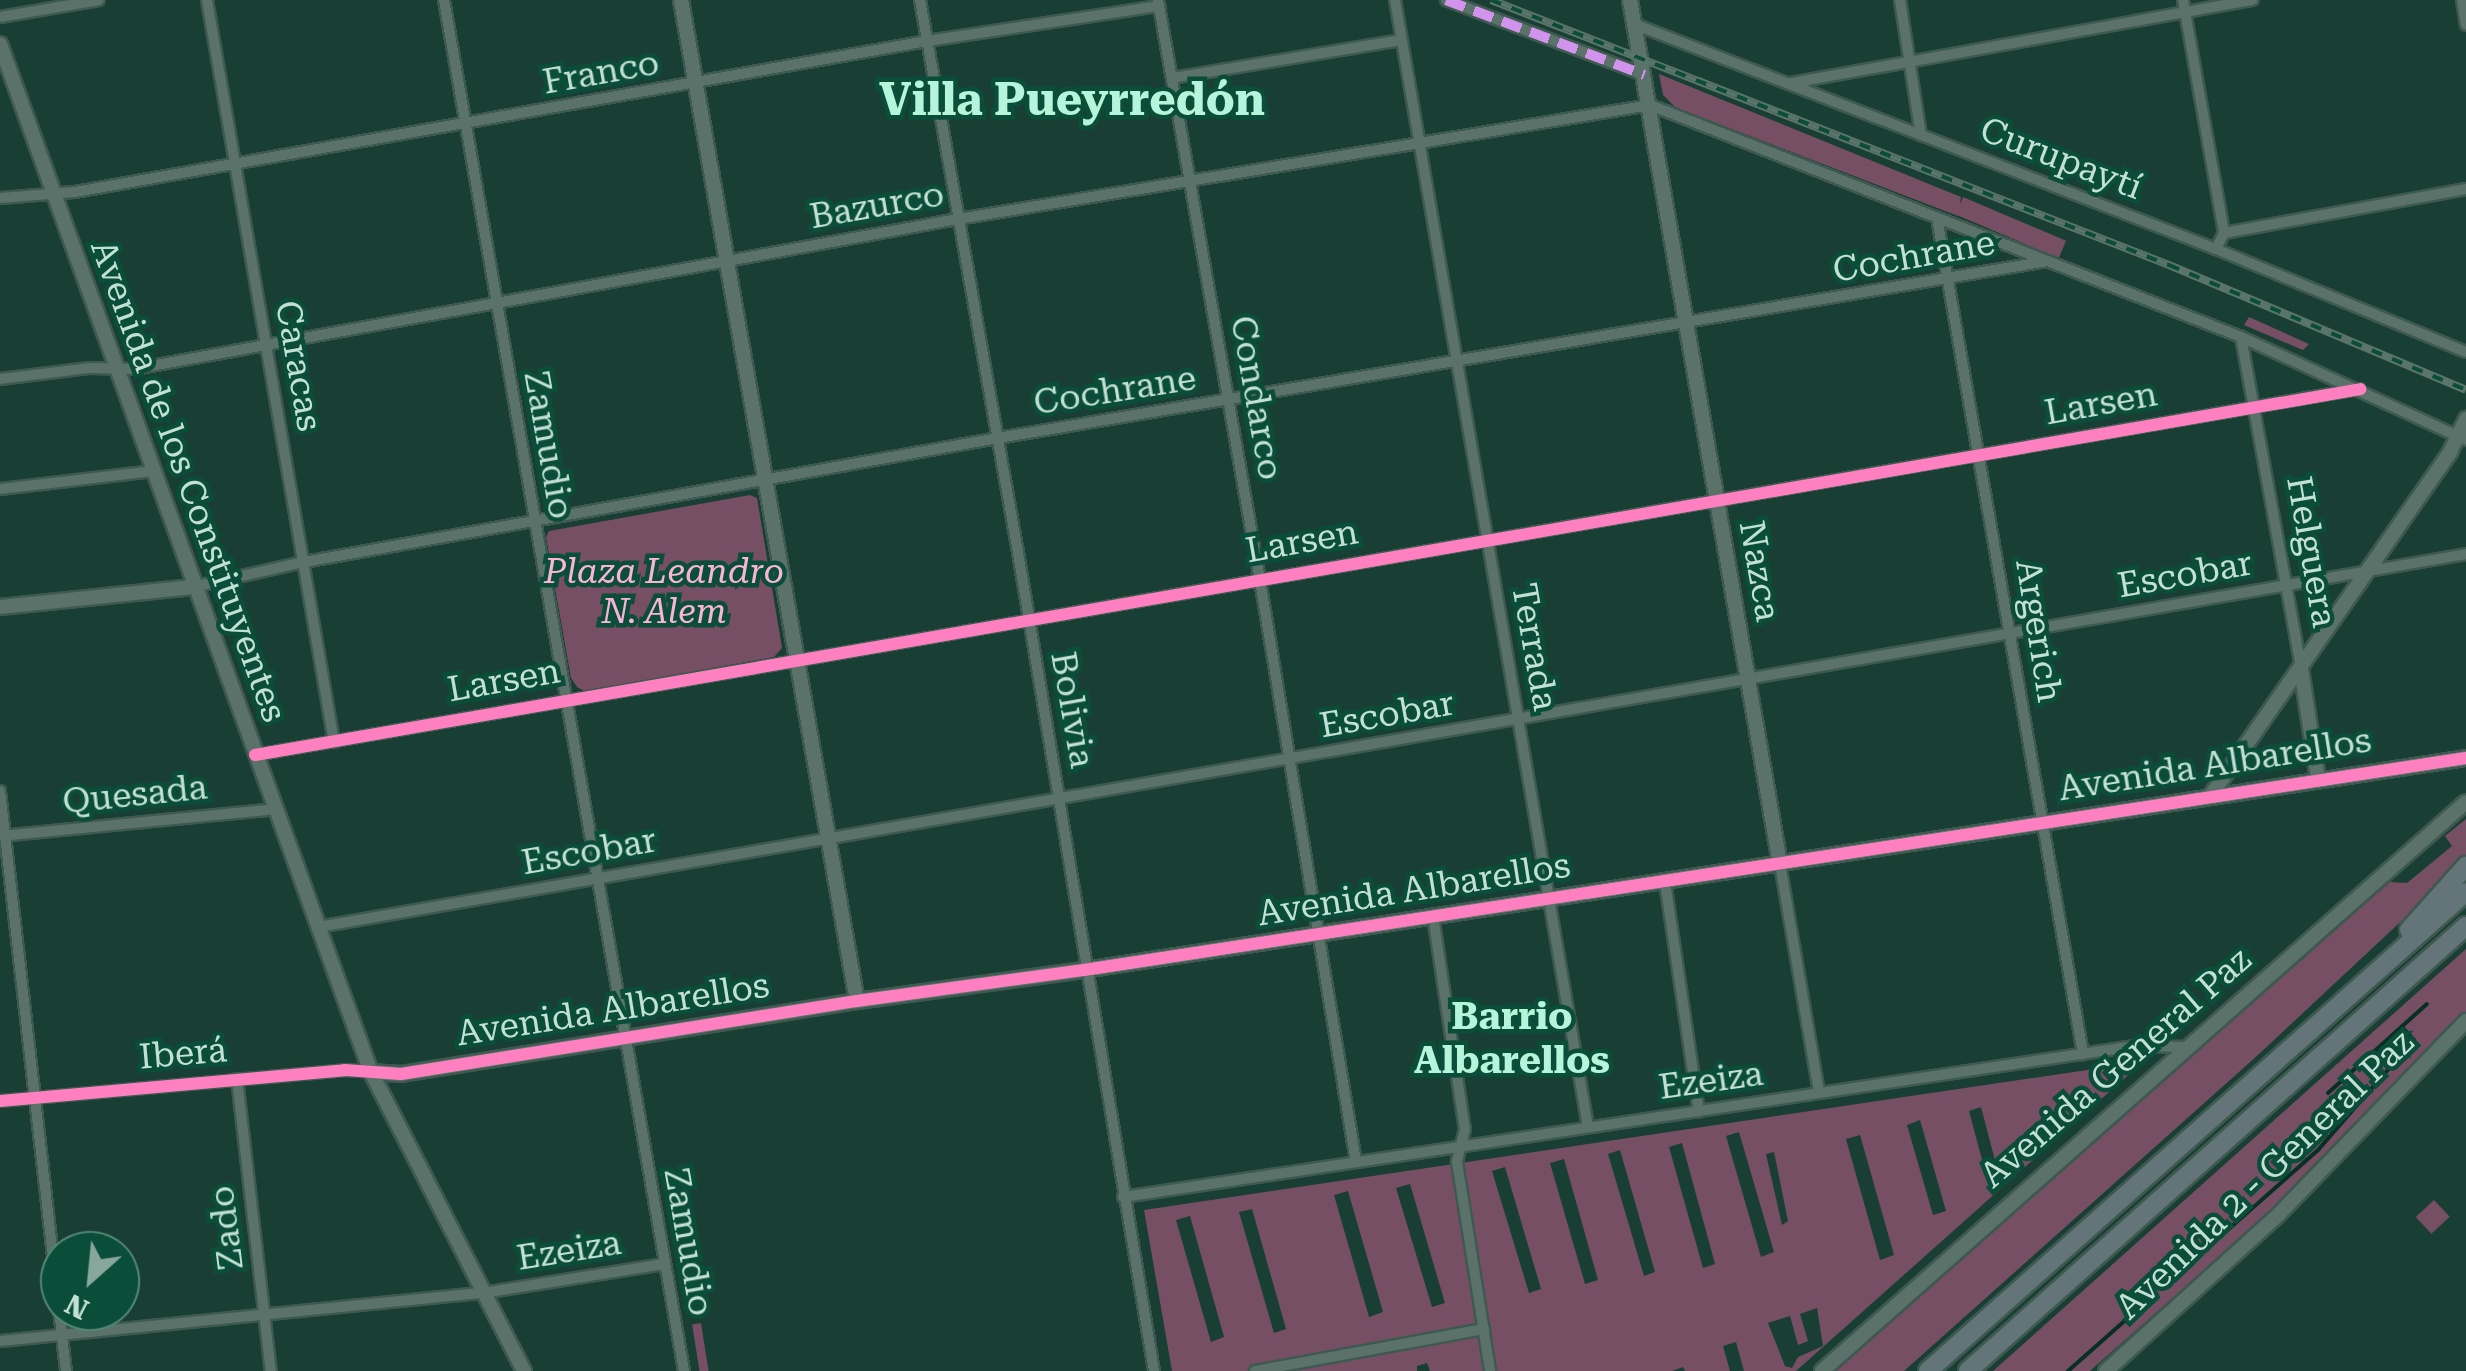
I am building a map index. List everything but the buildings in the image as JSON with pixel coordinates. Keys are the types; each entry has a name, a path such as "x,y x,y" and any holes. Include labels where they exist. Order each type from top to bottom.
{"highway":[{"path":"2370,977 2466,866"},
{"path":"1928,1371 2466,892"},
{"path":"1968,1371 2466,926"}],"street":[{"path":"0,17 99,0"},
{"name":"Caracas","path":"208,0 334,742"},
{"name":"Zamudio","path":"444,0 684,1371"},
{"path":"682,0 857,1001"},
{"name":"Bolivia","path":"920,0 998,438 1154,1371"},
{"name":"Terrada","path":"1395,0 1416,141 1588,1127"},
{"path":"1446,0 1644,75"},
{"name":"Nazca","path":"1630,0 1819,1093"},
{"path":"1900,0 1921,134"},
{"path":"1788,84 2184,6 2253,0"},
{"path":"2462,0 2466,25"},
{"name":"Franco","path":"0,198 52,194 236,164 1158,3"},
{"name":"Condarco","path":"1158,3 1192,181 1356,1162"},
{"path":"2184,6 2224,233 2216,249"},
{"name":"Curupaytí","path":"1634,24 2216,249 2466,352"},
{"path":"1172,78 1401,40"},
{"name":"Avenida de los Constituyentes","path":"0,44 371,1072 524,1371"},
{"path":"1650,105 2241,337 2462,438"},
{"name":"Bazurco","path":"0,379 115,369 266,344 958,220 1650,105"},
{"path":"2224,233 2466,189"},
{"name":"Argerich","path":"1937,218 1982,455 2083,1054"},
{"name":"Cochrane","path":"193,587 304,562 998,438 2049,262"},
{"name":"Helguera","path":"2241,337 2318,778"},
{"name":"Larsen","path":"256,755 2360,389"},
{"path":"2211,796 2462,438 2466,419"},
{"path":"0,490 153,471"},
{"name":"Escobar","path":"318,927 2466,554"},
{"path":"0,607 193,587"},
{"name":"Avenida Albarellos","path":"371,1072 401,1074 857,1001 1548,900 2466,758"},
{"path":"0,791 66,1371"},
{"name":"Avenida General Paz","path":"1822,1371 2462,807"},
{"name":"Quesada","path":"2,835 274,808"},
{"path":"1665,882 1699,1111"},
{"path":"1433,916 1465,1129 1457,1162 1490,1371"},
{"name":"Avenida 2 - General Paz","path":"2106,1371 2279,1214 2466,1021"},
{"name":"Ezeiza","path":"1122,1197 2083,1054 2141,1046 2190,1046"},
{"name":"Iberá","path":"0,1102 345,1070 371,1072"},
{"name":"Zado","path":"237,1080 271,1371"},
{"name":"Ezeiza","path":"0,1341 482,1293 664,1264"},
{"path":"1255,1371 1484,1329"}],"green space":[{"path":"1659,74 1961,197 1958,216 1675,107 1663,95"},
{"path":"1963,197 2066,241 2059,258 1956,214"},
{"path":"2249,317 2309,344 2303,350 2244,325"},
{"name":"Plaza Leandro N. Alem","path":"750,495 757,498 782,648 774,657 584,691 577,687 571,678 546,537 549,531"},
{"path":"2466,819 2466,857 2426,898 2258,1055 1904,1371 1836,1371 2390,882 2407,883 2452,846 2445,836"},
{"path":"2466,949 2466,1012 2273,1209 2090,1371 1993,1371"},
{"path":"2134,1063 2135,1069 1796,1371 1744,1371 1736,1342 1723,1346 1730,1371 1685,1371 1683,1367 1672,1371 1430,1371 1427,1363 1417,1366 1417,1371 1172,1371 1144,1210","holes":["1981,1107 1997,1168 1985,1171 1969,1111","1920,1120 1946,1211 1933,1215 1907,1125","1739,1132 1774,1252 1761,1257 1726,1136","1860,1135 1894,1255 1880,1260 1846,1139","1682,1143 1715,1264 1703,1268 1669,1147","1620,1150 1655,1272 1644,1276 1608,1154","1774,1152 1788,1221 1782,1225 1766,1154","1564,1159 1598,1280 1585,1284 1550,1163","1505,1167 1541,1289 1529,1293 1492,1171","1410,1184 1445,1303 1432,1307 1396,1188","1348,1191 1383,1312 1369,1317 1334,1195","1252,1209 1286,1329 1274,1333 1239,1212","1190,1216 1224,1337 1211,1342 1176,1220","1817,1308 1823,1346 1798,1357 1792,1368 1785,1366 1768,1323 1790,1316 1798,1345 1808,1341 1800,1314"]},
{"path":"2434,1200 2450,1217 2431,1234 2416,1217"},
{"path":"701,1323 709,1371 699,1371 692,1324"}],"waterway":[{"path":"2328,1093 2427,1004"},
{"path":"2161,1289 2318,1150 2414,1040 2402,1027"},
{"path":"2068,1371 2154,1295"}],"railway":[{"path":"1491,0 2169,265 2466,390"}],"marked path":[{"path":"1446,0 1644,75"}],"cycle path":[{"path":"255,755 2360,389"},
{"path":"0,1101 345,1070 401,1074 857,1001 1084,970 2466,758"}],"district":[{"name":"Villa Pueyrredón","path":"1072,100"},
{"name":"Barrio Albarellos","path":"1512,1039"}]}
